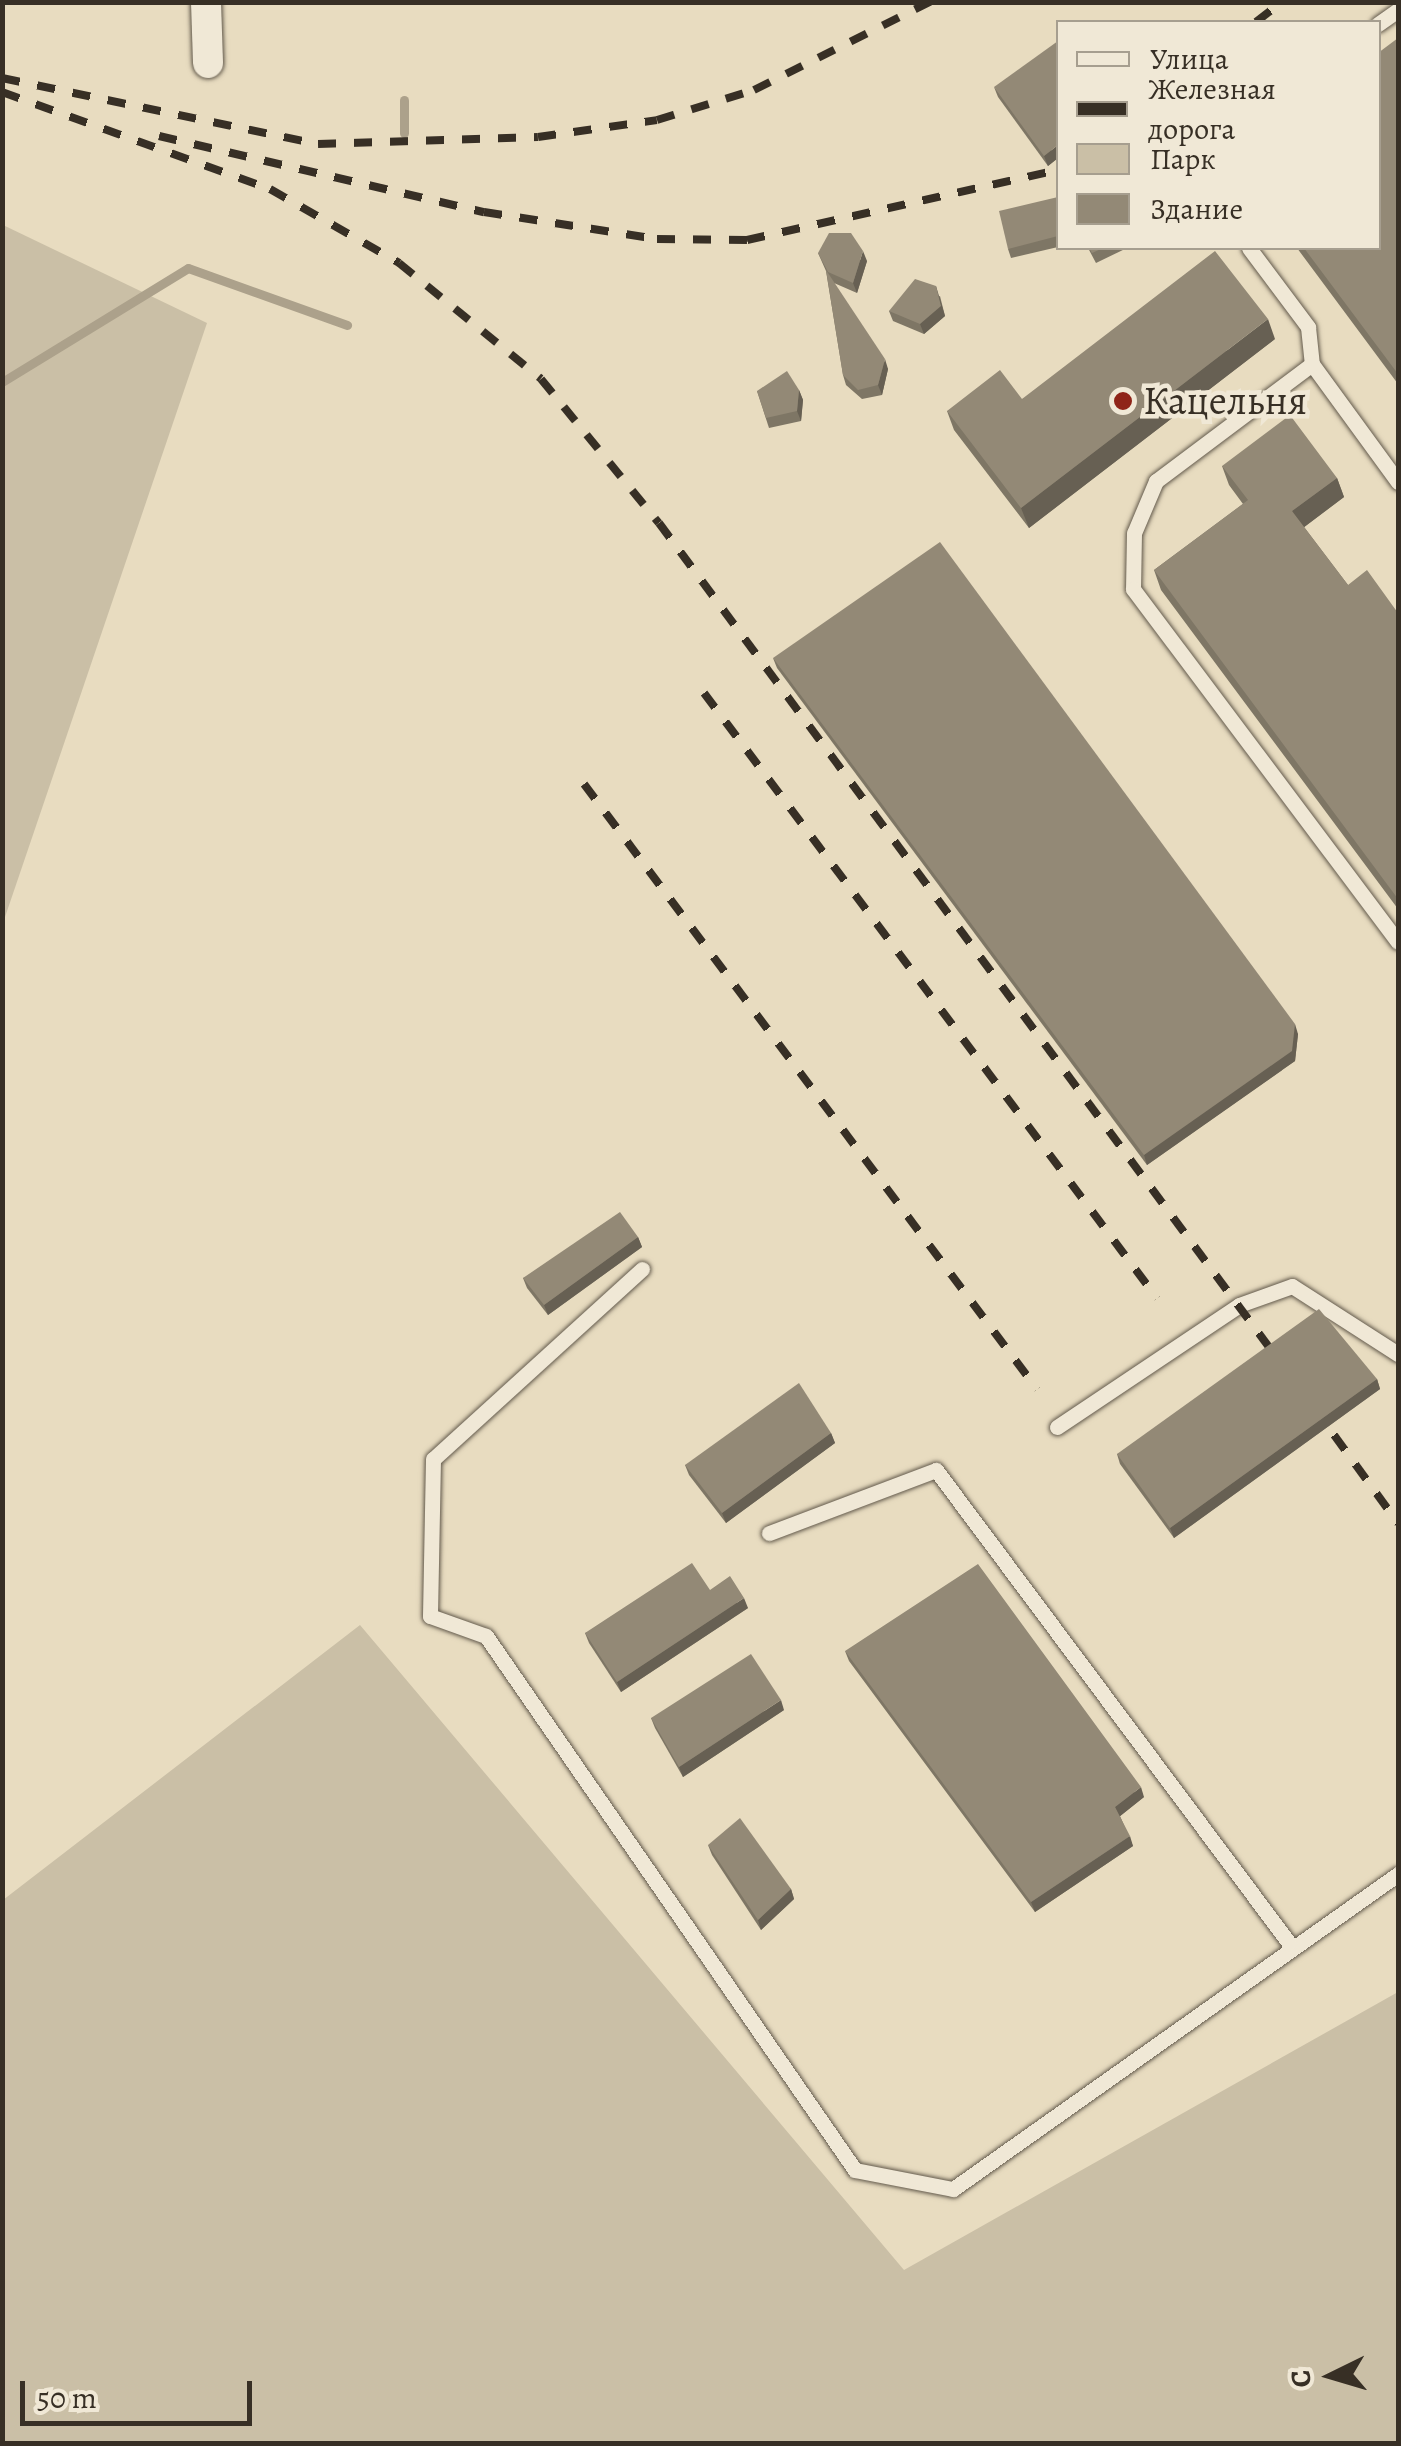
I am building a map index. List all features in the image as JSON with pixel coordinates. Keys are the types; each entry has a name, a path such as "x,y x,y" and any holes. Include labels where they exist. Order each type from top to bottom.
{"street":[{"path":"206,2 208,62"}],"lane":[{"path":"1250,250 1308,328 1312,364 1398,482"},
{"path":"1312,364 1156,481 1134,533 1133,589 1398,942"},
{"path":"642,1270 433,1459 430,1616 486,1636 856,2170 953,2188 1289,1943 1398,1874"},
{"path":"1057,1427 1239,1306 1292,1286 1398,1354"},
{"path":"769,1532 936,1470 1289,1943"}],"green space":[{"path":"3,225 207,323 3,923"},
{"path":"360,1625 904,2270 1398,1992 1398,2443 3,2443 3,1900"}],"building":[{"path":"1398,38 1398,374 1305,250 1381,250 1381,51"},
{"path":"1056,42 1056,147 1044,156 994,87"},
{"path":"1056,197 1056,237 1008,249 999,211"},
{"path":"829,233 851,233 863,251 853,283 828,272 818,253"},
{"name":"Кацельня","path":"1215,251 1268,319 1021,508 947,411 1000,370 1022,399"},
{"path":"826,270 885,359 878,385 858,390 843,375"},
{"path":"915,279 936,286 941,306 920,324 889,311"},
{"path":"787,371 799,390 797,411 766,418 757,391"},
{"path":"1290,415 1337,478 1292,511 1348,585 1367,570 1398,613 1398,899 1154,570 1248,500 1222,466"},
{"path":"940,542 1295,1024 1292,1051 1144,1155 773,658"},
{"path":"620,1212 638,1237 544,1305 523,1278"},
{"path":"1319,1309 1377,1379 1170,1528 1117,1454"},
{"path":"799,1383 831,1433 722,1513 685,1465"},
{"path":"692,1563 710,1590 730,1576 744,1598 617,1682 585,1633"},
{"path":"978,1564 1141,1787 1115,1807 1130,1836 1031,1902 845,1651"},
{"path":"751,1654 781,1700 679,1767 651,1718"},
{"path":"740,1818 791,1889 758,1920 708,1845"}],"waterway":[{"path":"404,100 404,133"},
{"path":"2,382 188,268 347,325"}],"railway":[{"path":"2,78 318,144 538,137 657,120 754,90 930,2"},
{"path":"1259,20 1282,2"},
{"path":"2,92 270,189 399,263 541,379 659,523 1283,1366"},
{"path":"159,136 484,212 657,239 747,240 1056,170"},
{"path":"704,693 1157,1298"},
{"path":"584,784 1037,1389"},
{"path":"1313,1406 1398,1523"}],"place":[{"name":"Кацельня","path":"1123,401"}]}
